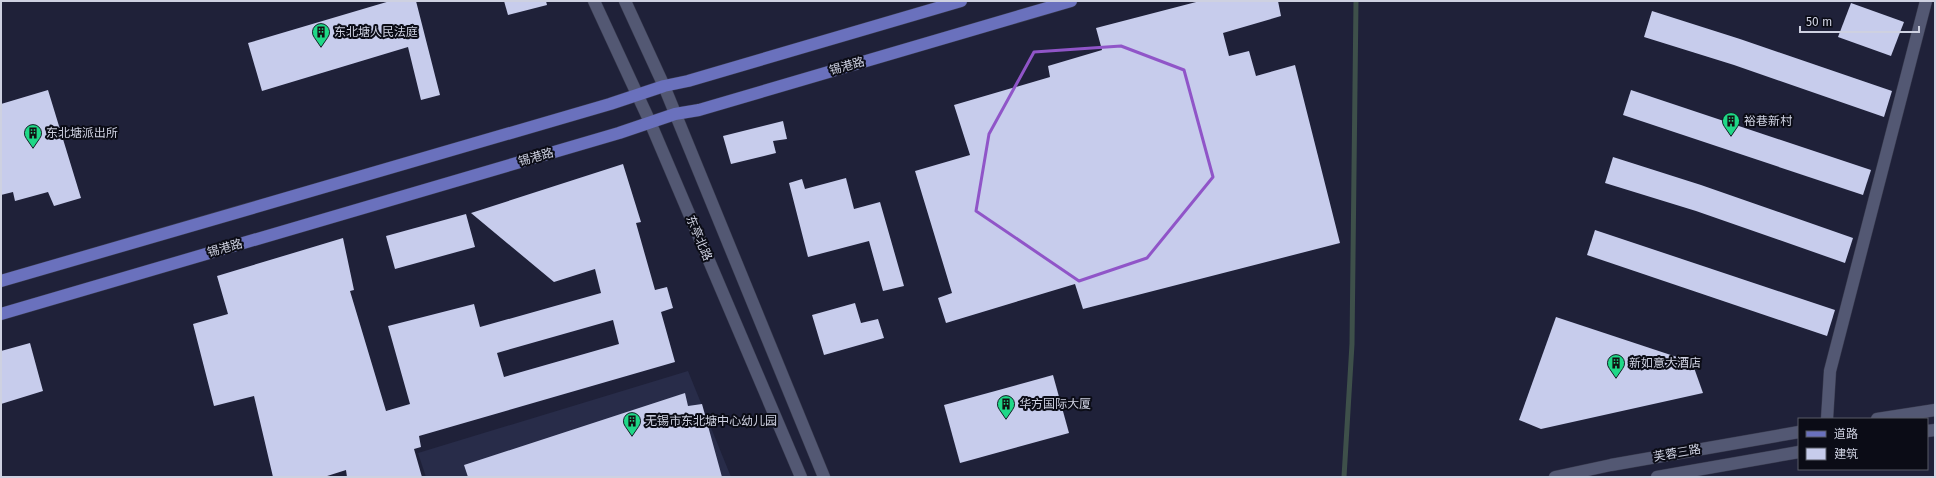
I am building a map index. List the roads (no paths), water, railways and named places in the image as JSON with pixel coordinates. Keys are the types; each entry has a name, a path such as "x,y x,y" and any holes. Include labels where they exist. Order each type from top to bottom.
{"main road":[{"name":"东亭北路","path":"594,1 638,94 801,477"},
{"name":"东亭北路","path":"625,1 664,86 824,477"},
{"path":"1,281 610,104 664,86 961,1"},
{"name":"锡港路","path":"1,314 619,133 675,114 699,110 1071,1"},
{"path":"1827,418 1830,371 1926,1"},
{"path":"1883,418 1935,410"},
{"name":"芙蓉三路","path":"1555,477 1610,465 1798,432"},
{"name":"芙蓉三路","path":"1657,477 1676,475 1798,452"}],"waterway":[{"path":"1344,477 1352,344 1356,1"}],"place":[{"name":"东北塘人民法庭","path":"321,47"},
{"name":"裕巷新村","path":"1731,136"},
{"name":"东北塘派出所","path":"33,148"},
{"name":"新如意大酒店","path":"1616,378"},
{"name":"华方国际大厦","path":"1006,419"},
{"name":"无锡市东北塘中心幼儿园","path":"632,436"}]}
